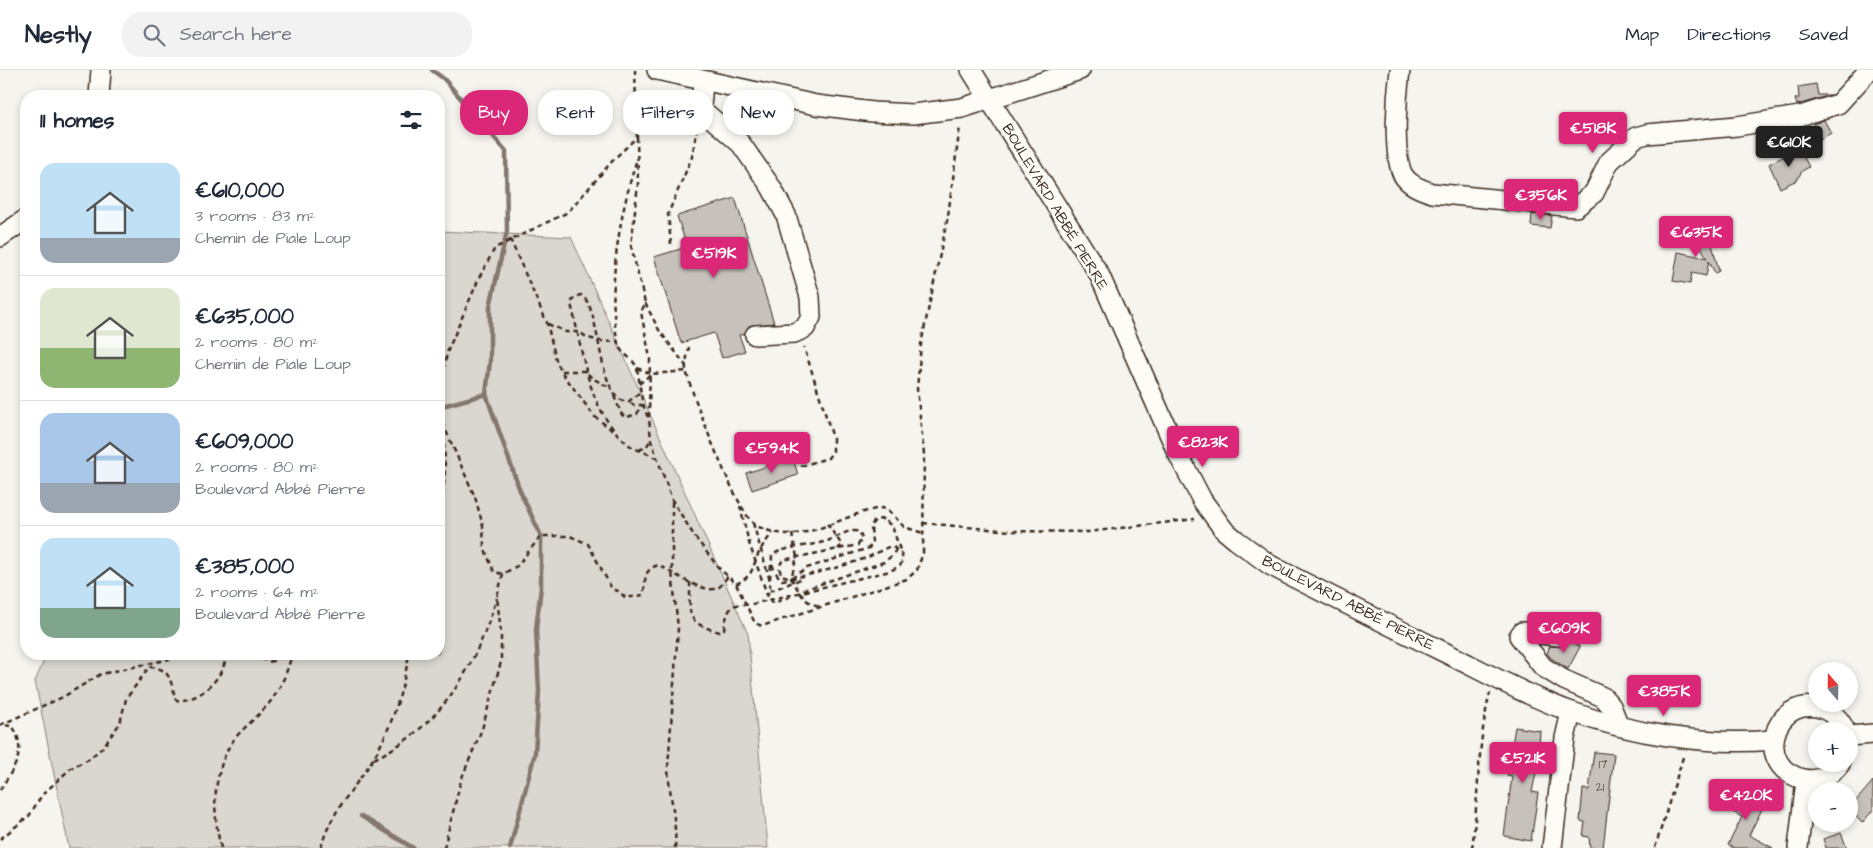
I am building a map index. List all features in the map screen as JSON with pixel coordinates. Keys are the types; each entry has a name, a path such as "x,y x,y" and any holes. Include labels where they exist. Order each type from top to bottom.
{"street":[{"path":"99,90 101,70"},
{"path":"657,70 816,104 873,112 913,114 962,108 990,101 1080,70"},
{"name":"BOULEVARD ABBÉ PIERRE","path":"971,70 1099,274 1189,478 1214,517 1236,540 1270,565 1497,678 1571,712 1619,726 1689,738 1747,742 1773,740"},
{"path":"1400,70 1396,96 1397,142 1403,174 1412,186 1432,193 1576,207 1594,193 1608,162 1636,137 1648,134 1737,126 1800,116 1838,104 1869,70"},
{"path":"702,90 703,81"},
{"path":"713,120 741,144 766,180 786,215 810,297 811,317 805,328 794,332 755,335"},
{"path":"0,238 20,223"},
{"path":"1559,636 1522,632 1519,636 1543,667 1564,680 1603,698 1611,706 1619,726"},
{"path":"1832,772 1828,776 1817,780 1806,780 1785,770 1776,756 1773,740 1783,719 1803,707 1814,706 1826,710 1835,716 1839,722"},
{"path":"1552,848 1565,738 1571,712"},
{"path":"1858,735 1873,734"},
{"path":"1798,848 1806,780"}],"path":[{"path":"636,70 636,161 638,184 631,246 645,303 659,330 686,366"},
{"path":"645,303 641,312 649,344 651,374 649,418 651,440 656,459 672,500 695,537 736,584 748,605 755,623 762,626 906,579 917,570 922,553 924,454 917,389 920,353 927,309 948,216 962,108"},
{"path":"671,244 668,214 692,157 696,135"},
{"path":"445,362 448,350 480,276 495,248 568,212 615,158 637,137"},
{"path":"636,161 617,250 614,307 617,342 623,353 632,358 637,368 642,405 649,418"},
{"path":"510,239 547,323 556,360 561,371 594,416 637,450 648,453 656,459"},
{"path":"613,430 595,397 585,371 584,354 571,304 574,297 581,295 590,304 596,339 622,415 627,417 637,414 642,405"},
{"path":"547,323 566,332 578,332 588,338 605,342 617,342"},
{"path":"802,466 828,458 833,450 833,438 803,342 805,328"},
{"path":"689,347 687,372 717,454 740,504 765,595 769,600 774,603 782,601 808,587 884,562 893,555 897,541"},
{"path":"637,368 651,374 687,372"},
{"path":"561,371 585,371 592,378 612,389"},
{"path":"639,384 651,374"},
{"path":"628,402 640,393"},
{"path":"614,394 623,402 642,405"},
{"path":"445,432 475,497 483,526 484,547 494,572 503,574 517,566 541,536 570,536 588,544 612,589 618,591 626,598 643,595 645,588 644,575 650,568 658,565 690,582 713,590 720,587 728,576"},
{"path":"637,450 646,447 651,440"},
{"path":"672,500 672,572 678,628 668,767 669,789 676,830 676,848"},
{"path":"740,504 753,523 770,581"},
{"path":"753,523 773,532 802,535 868,510 883,508 904,527 923,533"},
{"path":"923,523 1010,531 1088,532 1214,517"},
{"path":"770,591 772,555 778,551 795,549 855,530 860,532 862,538 858,545 783,560 779,566 781,575 792,578 807,568 869,548 872,544 870,526 875,520 884,519 892,526 903,559 900,566 890,571 800,592"},
{"path":"828,524 842,545 837,550"},
{"path":"736,584 747,579 760,550 773,532"},
{"path":"792,534 797,557 792,578 803,600 811,605 822,606"},
{"path":"765,595 770,591 803,578 865,558 883,548 892,546 901,553"},
{"path":"771,563 776,574 782,580 803,578"},
{"path":"373,760 397,748 424,726 459,686 484,640 503,574"},
{"path":"690,582 688,610 693,620 706,628 720,632 724,629 730,606 738,603 748,605 769,600"},
{"path":"444,848 461,780 482,729 501,662 497,597"},
{"path":"0,726 63,697 101,674 165,660"},
{"path":"0,839 29,816 42,796 65,774 103,747 120,723 126,699 150,667 161,668 168,673 176,700 184,701 214,683 222,673 225,660"},
{"path":"264,660 268,662 277,660"},
{"path":"221,848 215,822 214,798 227,750 245,727 277,693 286,678 290,660"},
{"path":"320,848 326,828 373,760 390,724 405,677 408,660"},
{"path":"1472,848 1478,804 1484,718 1497,678"},
{"path":"0,790 19,754 19,738 13,727 4,725"},
{"path":"1655,848 1689,738"}],"shaded area":[{"path":"445,231 571,237 748,634 768,848 69,848 35,681 44,660 445,660"}],"building":[{"path":"1816,84 1818,95 1831,95 1797,105 1795,99 1799,98 1798,87"},
{"path":"1824,120 1831,133 1821,139 1813,124"},
{"path":"1799,148 1809,167 1802,171 1797,180 1780,188 1769,164"},
{"path":"735,198 774,323 749,326 744,334 739,335 745,351 722,358 714,333 681,343 654,257 687,247 677,216"},
{"path":"1532,214 1552,216 1550,228 1531,226"},
{"path":"1696,218 1712,244 1719,271 1715,273 1709,261 1706,276 1692,273 1690,284 1673,281 1678,252 1707,258 1688,223"},
{"path":"793,458 798,475 752,490 746,473"},
{"path":"1569,641 1580,647 1568,669 1551,658 1547,653 1550,646 1564,647"},
{"path":"1515,727 1540,731 1538,763 1532,792 1538,793 1531,841 1504,836 1512,776 1507,775"},
{"path":"1594,752 1614,754 1603,848 1590,848 1589,837 1583,836 1585,822 1580,821 1583,789 1589,790"},
{"path":"1873,781 1873,810 1862,823 1858,819 1858,798"},
{"path":"1739,789 1763,801 1761,804 1764,805 1749,835 1773,848 1734,848 1728,845 1742,817 1729,810"},
{"path":"1841,833 1847,848 1826,848 1823,839"}],"waterway":[{"path":"432,70 444,79 506,151 507,231 490,307 490,361 486,394 520,491 541,536 541,587 536,629 539,691 535,753 510,848"},
{"path":"445,405 486,394"},
{"path":"361,816 413,848"}]}
